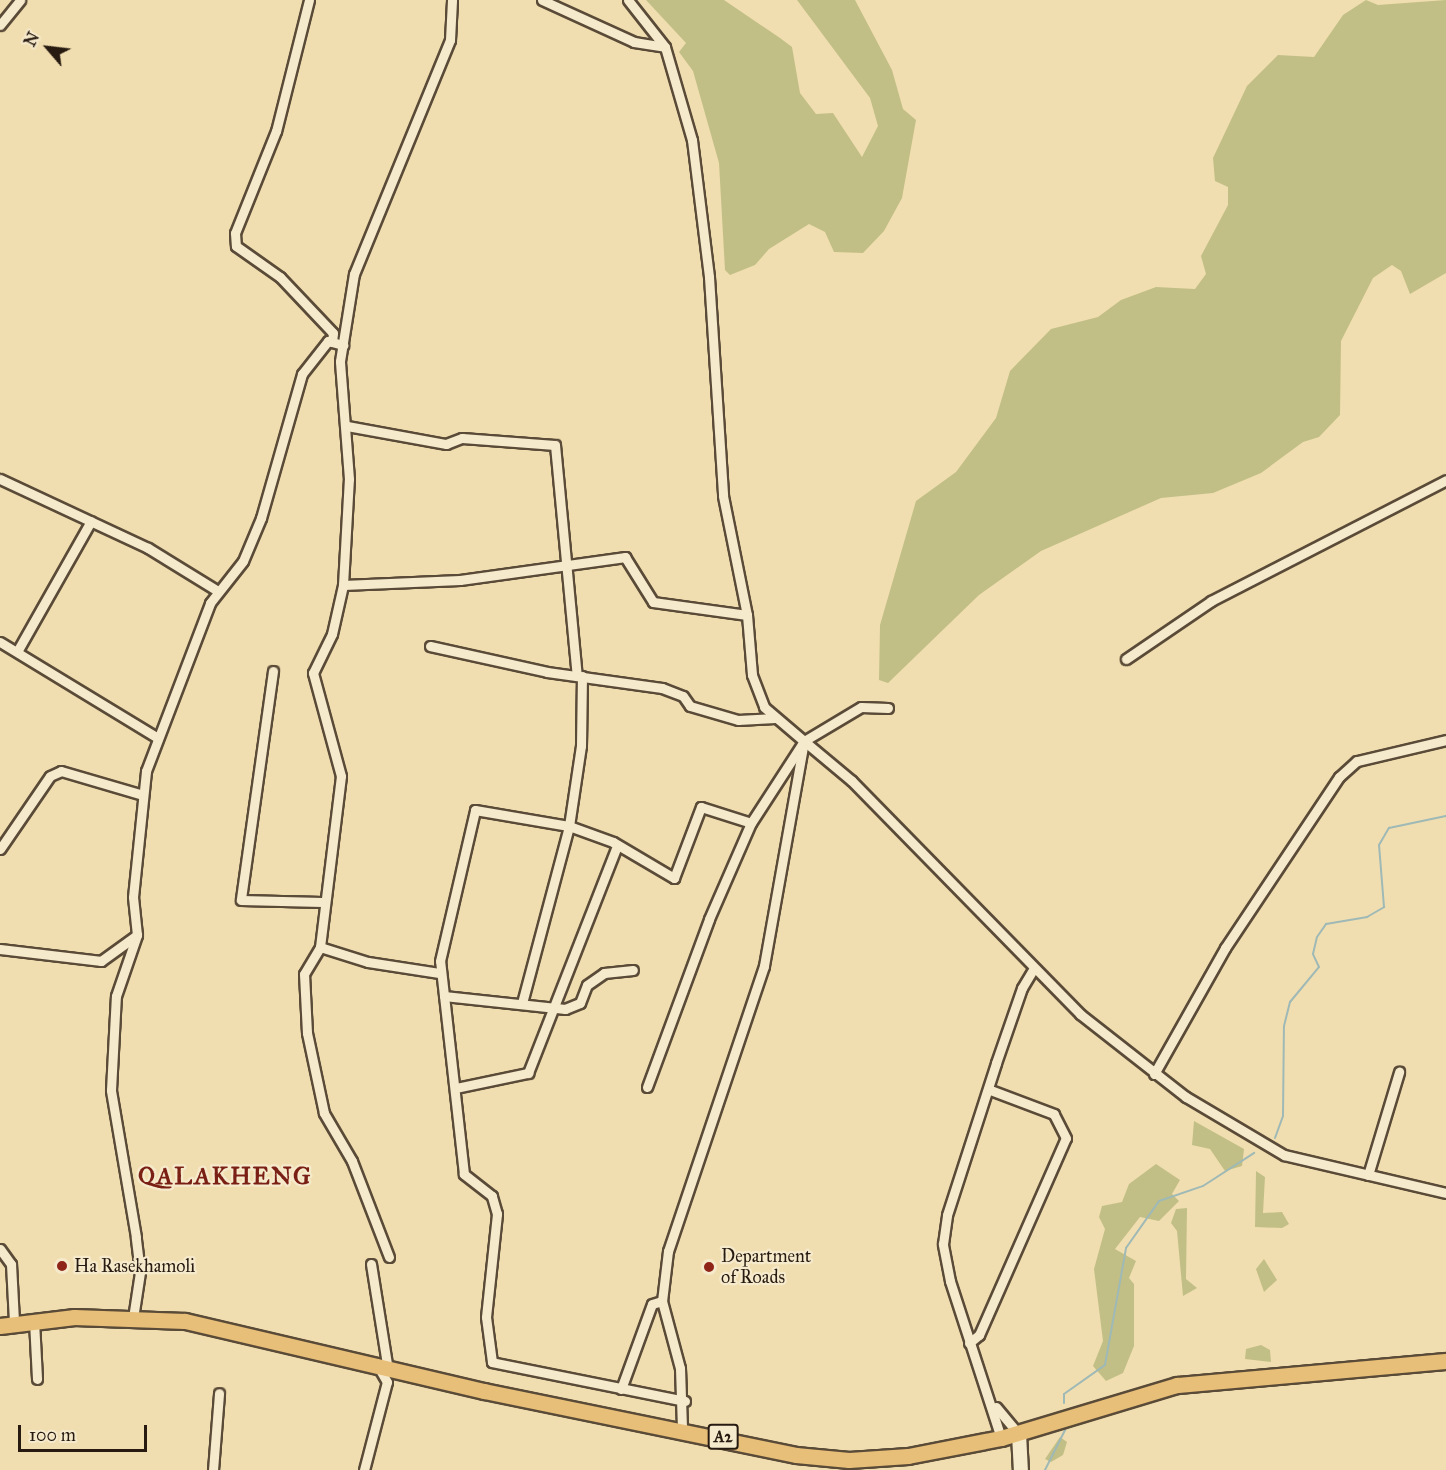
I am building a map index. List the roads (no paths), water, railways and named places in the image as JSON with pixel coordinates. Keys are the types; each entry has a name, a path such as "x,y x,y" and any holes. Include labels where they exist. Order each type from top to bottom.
{"main road":[{"name":"A2","path":"7,1324 133,1318 196,1323 382,1364 484,1390 682,1427 796,1455 849,1460 908,1456 1019,1434 1177,1385 1446,1361"},
{"path":"1019,1434 1020,1466"},
{"path":"1001,1438 1020,1466"}],"street":[{"path":"0,24 20,0"},
{"path":"133,1318 140,1272 111,1090 116,996 137,935 133,897 143,795 158,738 218,591 243,561 261,518 302,374 332,342 333,333 280,277 236,246 235,233 276,130 309,0"},
{"path":"542,0 634,42 666,47"},
{"path":"628,0 666,47 692,140 709,278 723,496 747,615 752,675 764,707 852,781 1034,968 1154,1074 1284,1155 1446,1193"},
{"path":"389,1257 352,1161 324,1113 316,1081 304,974 320,947 322,902 341,776 313,673 332,634 343,585 346,426 340,390 343,345 354,274 395,165 437,75 450,40 449,2"},
{"path":"332,342 343,345"},
{"path":"346,426 446,444 462,438 555,445 564,567 579,676 581,746 569,826 522,1002"},
{"path":"0,479 76,518 91,521 179,565 218,591"},
{"path":"1126,659 1221,596 1446,480"},
{"path":"18,650 91,521"},
{"path":"343,585 460,580 625,557 653,602 747,615"},
{"path":"0,642 18,650 158,738"},
{"path":"430,646 579,676 662,688 683,696 690,706 738,720 775,718"},
{"path":"273,672 241,900 322,902"},
{"path":"647,1087 709,919 751,823 804,741 861,707 888,708"},
{"path":"1154,1074 1225,948 1339,777 1357,761 1446,740"},
{"path":"682,1427 685,1401 662,1301 668,1251 764,966 804,741"},
{"path":"0,849 50,776 61,771 143,795"},
{"path":"685,1401 492,1362 486,1317 497,1214 492,1196 464,1174 456,1088 439,973 475,810 569,826 617,846 674,878 701,807 751,823"},
{"path":"456,1088 528,1072 617,846"},
{"path":"0,949 101,961 137,935"},
{"path":"320,947 369,962 439,973"},
{"path":"1001,1438 994,1405 969,1343 943,1244 947,1215 1022,988 1034,968"},
{"path":"444,996 522,1002 554,1008 580,1003 587,985 604,973 633,970"},
{"path":"1368,1175 1399,1072"},
{"path":"969,1343 979,1335 1066,1138 1054,1114 990,1090"},
{"path":"0,1249 10,1264 7,1324"},
{"path":"364,1470 387,1382 382,1364 371,1264"},
{"path":"621,1389 652,1305 662,1301"},
{"path":"34,1321 37,1379"},
{"path":"213,1470 219,1393"},
{"path":"994,1405 1019,1434"}],"waterway":[{"path":"1275,1138 1283,1116 1284,1026 1290,1002 1319,967 1313,954 1317,937 1326,924 1367,917 1384,907 1379,845 1389,828 1446,816"},
{"path":"1064,1403 1064,1394 1105,1365 1126,1248 1159,1201 1203,1186 1254,1153"},
{"path":"1045,1470 1067,1426"}],"place":[{"name":"Ha Rasekhamoli","path":"62,1266"},
{"name":"Department of Roads","path":"709,1267"}],"district":[{"name":"QALAKHENG","path":"225,1177"}]}
